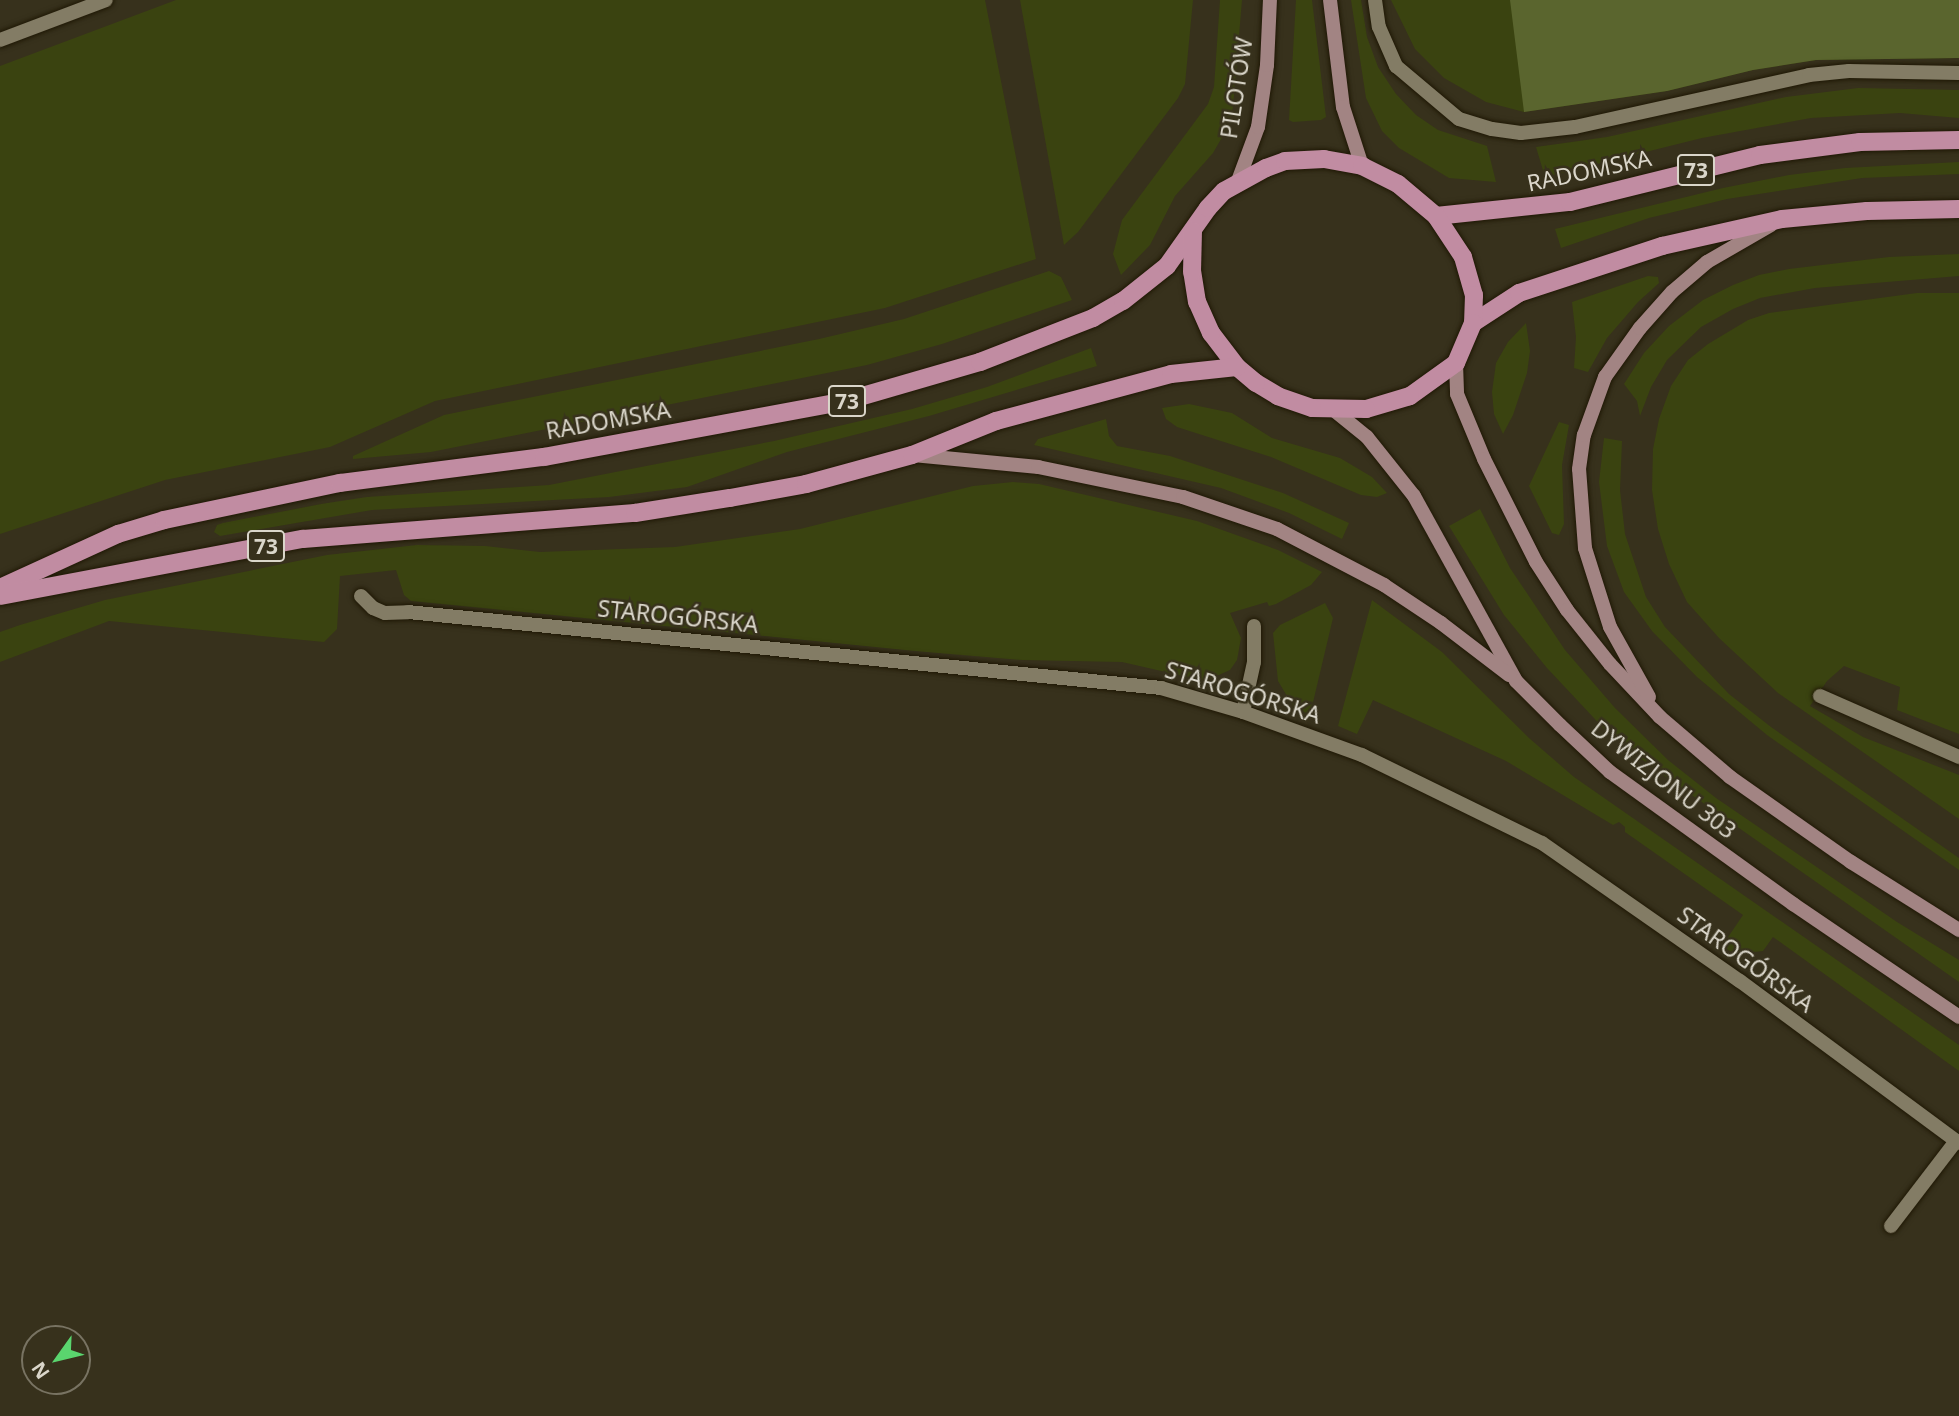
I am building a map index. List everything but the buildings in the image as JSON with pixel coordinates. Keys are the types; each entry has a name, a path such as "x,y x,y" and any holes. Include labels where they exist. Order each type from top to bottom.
{"main road":[{"name":"PILOTÓW","path":"1238,181 1258,127 1267,65 1270,0"},
{"path":"1329,0 1343,107 1362,166"},
{"name":"RADOMSKA","path":"1436,216 1570,202 1760,155 1860,142 1959,140"},
{"name":"73","path":"1194,230 1208,208 1238,181 1285,161 1324,159 1362,166 1398,184 1436,216 1464,257 1474,295 1473,323 1456,363"},
{"path":"1473,323 1519,293 1618,258 1782,219 1867,211 1959,209"},
{"path":"1660,717 1610,627 1585,548 1578,469 1584,435 1605,377 1640,328 1672,292 1707,262 1782,219"},
{"path":"1194,230 1192,272 1197,302 1212,333 1237,367 1278,396 1312,408 1335,411 1366,410 1410,396 1456,363"},
{"name":"RADOMSKA","path":"0,588 118,534 164,520 340,483 544,457 828,405 980,362 1093,318 1123,301 1167,265 1194,230"},
{"name":"DYWIZJONU 303","path":"1456,363 1457,394 1463,413 1536,562 1567,610 1609,664 1660,717 1730,777 1852,862 1959,930"},
{"name":"73","path":"0,596 303,540 635,513 806,484 912,455 996,421 1047,407 1171,374 1237,367"},
{"name":"DYWIZJONU 303","path":"1335,411 1367,437 1414,496 1516,681 1610,772 1782,896 1959,1017"},
{"path":"912,455 1038,467 1183,497 1278,530 1384,585 1441,623 1516,681"}],"street":[{"path":"0,40 106,0"},
{"path":"1375,0 1379,27 1396,65 1459,119 1502,131 1521,133 1575,127 1809,75 1849,71 1959,73"},
{"name":"STAROGÓRSKA","path":"361,596 373,608 385,613 408,612 1161,688 1243,712 1362,755 1542,843 1741,981 1957,1142"},
{"path":"1243,712 1254,662 1254,626"},
{"path":"1820,696 1959,757"},
{"path":"1891,1226 1957,1142"}],"green space":[{"path":"176,0 985,0 1036,259 885,308 435,401 330,447 165,480 0,534 0,66"},
{"path":"1020,0 1193,0 1185,84 1178,98 1078,232 1064,245"},
{"path":"1220,0 1242,0 1233,107 1228,127 1213,153 1175,196 1150,245 1121,275 1113,254 1122,220 1208,104 1214,87"},
{"path":"1296,0 1312,0 1326,117 1321,120 1289,120"},
{"path":"1351,0 1361,0 1367,37 1378,67 1396,94 1416,115 1438,130 1487,146 1496,182 1449,178 1399,148 1382,131 1366,98"},
{"path":"1391,0 1959,0 1959,58 1816,60 1753,70 1667,91 1524,112 1486,102 1444,78 1415,49"},
{"path":"1510,0 1959,0 1959,58 1816,60 1753,70 1667,91 1524,112"},
{"path":"1858,88 1959,90 1959,118 1900,113 1811,118 1702,138 1545,177 1536,147 1607,137 1786,97"},
{"path":"1959,162 1959,174 1862,178 1727,199 1649,218 1561,248 1555,229 1723,188 1789,175 1845,168"},
{"path":"1959,254 1959,276 1815,288 1760,298 1733,309 1701,327 1667,360 1651,387 1640,416 1637,401 1624,384 1644,353 1669,326 1703,300 1733,285 1759,275 1789,269 1889,257"},
{"path":"1049,271 1061,277 1072,300 942,344 867,365 431,452 353,459 353,456 444,415 819,339 904,319"},
{"path":"1648,276 1658,277 1659,283 1638,302 1607,338 1588,372 1574,368 1576,337 1572,302"},
{"path":"1917,293 1959,293 1959,734 1897,710 1900,687 1844,666 1827,681 1810,706 1863,737 1959,775 1959,819 1778,693 1719,638 1687,602 1669,564 1658,529 1652,490 1653,449 1659,419 1671,386 1688,360 1708,344 1748,320 1769,313"},
{"path":"1526,323 1530,351 1527,373 1513,415 1503,434 1494,414 1492,392 1496,363 1508,342"},
{"path":"1091,348 1097,366 929,416 787,452 687,487 609,497 372,510 220,536 214,532 217,525 223,523 321,504 367,497 549,485 774,441 912,409 987,387"},
{"path":"1189,404 1232,413 1272,438 1340,458 1372,477 1387,493 1377,497 1361,495 1271,457 1177,427 1166,419 1162,408"},
{"path":"1106,419 1109,436 1117,446 1170,456 1283,493 1349,523 1342,539 1289,513 1221,488 1034,445 1038,439"},
{"path":"1559,422 1569,425 1562,465 1564,524 1559,535 1552,533 1529,486"},
{"path":"1604,438 1622,441 1620,490 1625,534 1646,597 1665,627 1729,694 1771,727 1959,858 1959,870 1767,735 1697,677 1652,631 1624,592 1607,546 1599,482"},
{"path":"1013,482 1039,484 1197,521 1278,550 1322,572 1311,585 1276,604 1269,606 1267,602 1230,613 1241,638 1237,660 1230,670 1205,681 1122,662 1022,660 915,651 411,601 404,595 396,570 340,576 337,629 324,642 109,621 0,662 0,632 20,625 105,600 327,555 417,545 485,546 540,552 675,547 800,529 973,486"},
{"path":"1480,509 1510,568 1565,650 1615,708 1668,760 1716,798 1897,922 1959,960 1959,982 1656,770 1608,733 1547,668 1504,615 1449,526"},
{"path":"1372,600 1442,652 1529,738 1574,777 1959,1045 1959,1071 1773,937 1763,951 1735,954 1722,946 1743,915 1625,832 1625,827 1619,822 1613,825 1506,761 1373,700 1357,734 1338,726"},
{"path":"1325,603 1333,618 1310,715 1293,706 1278,681 1273,633 1280,625"}]}
